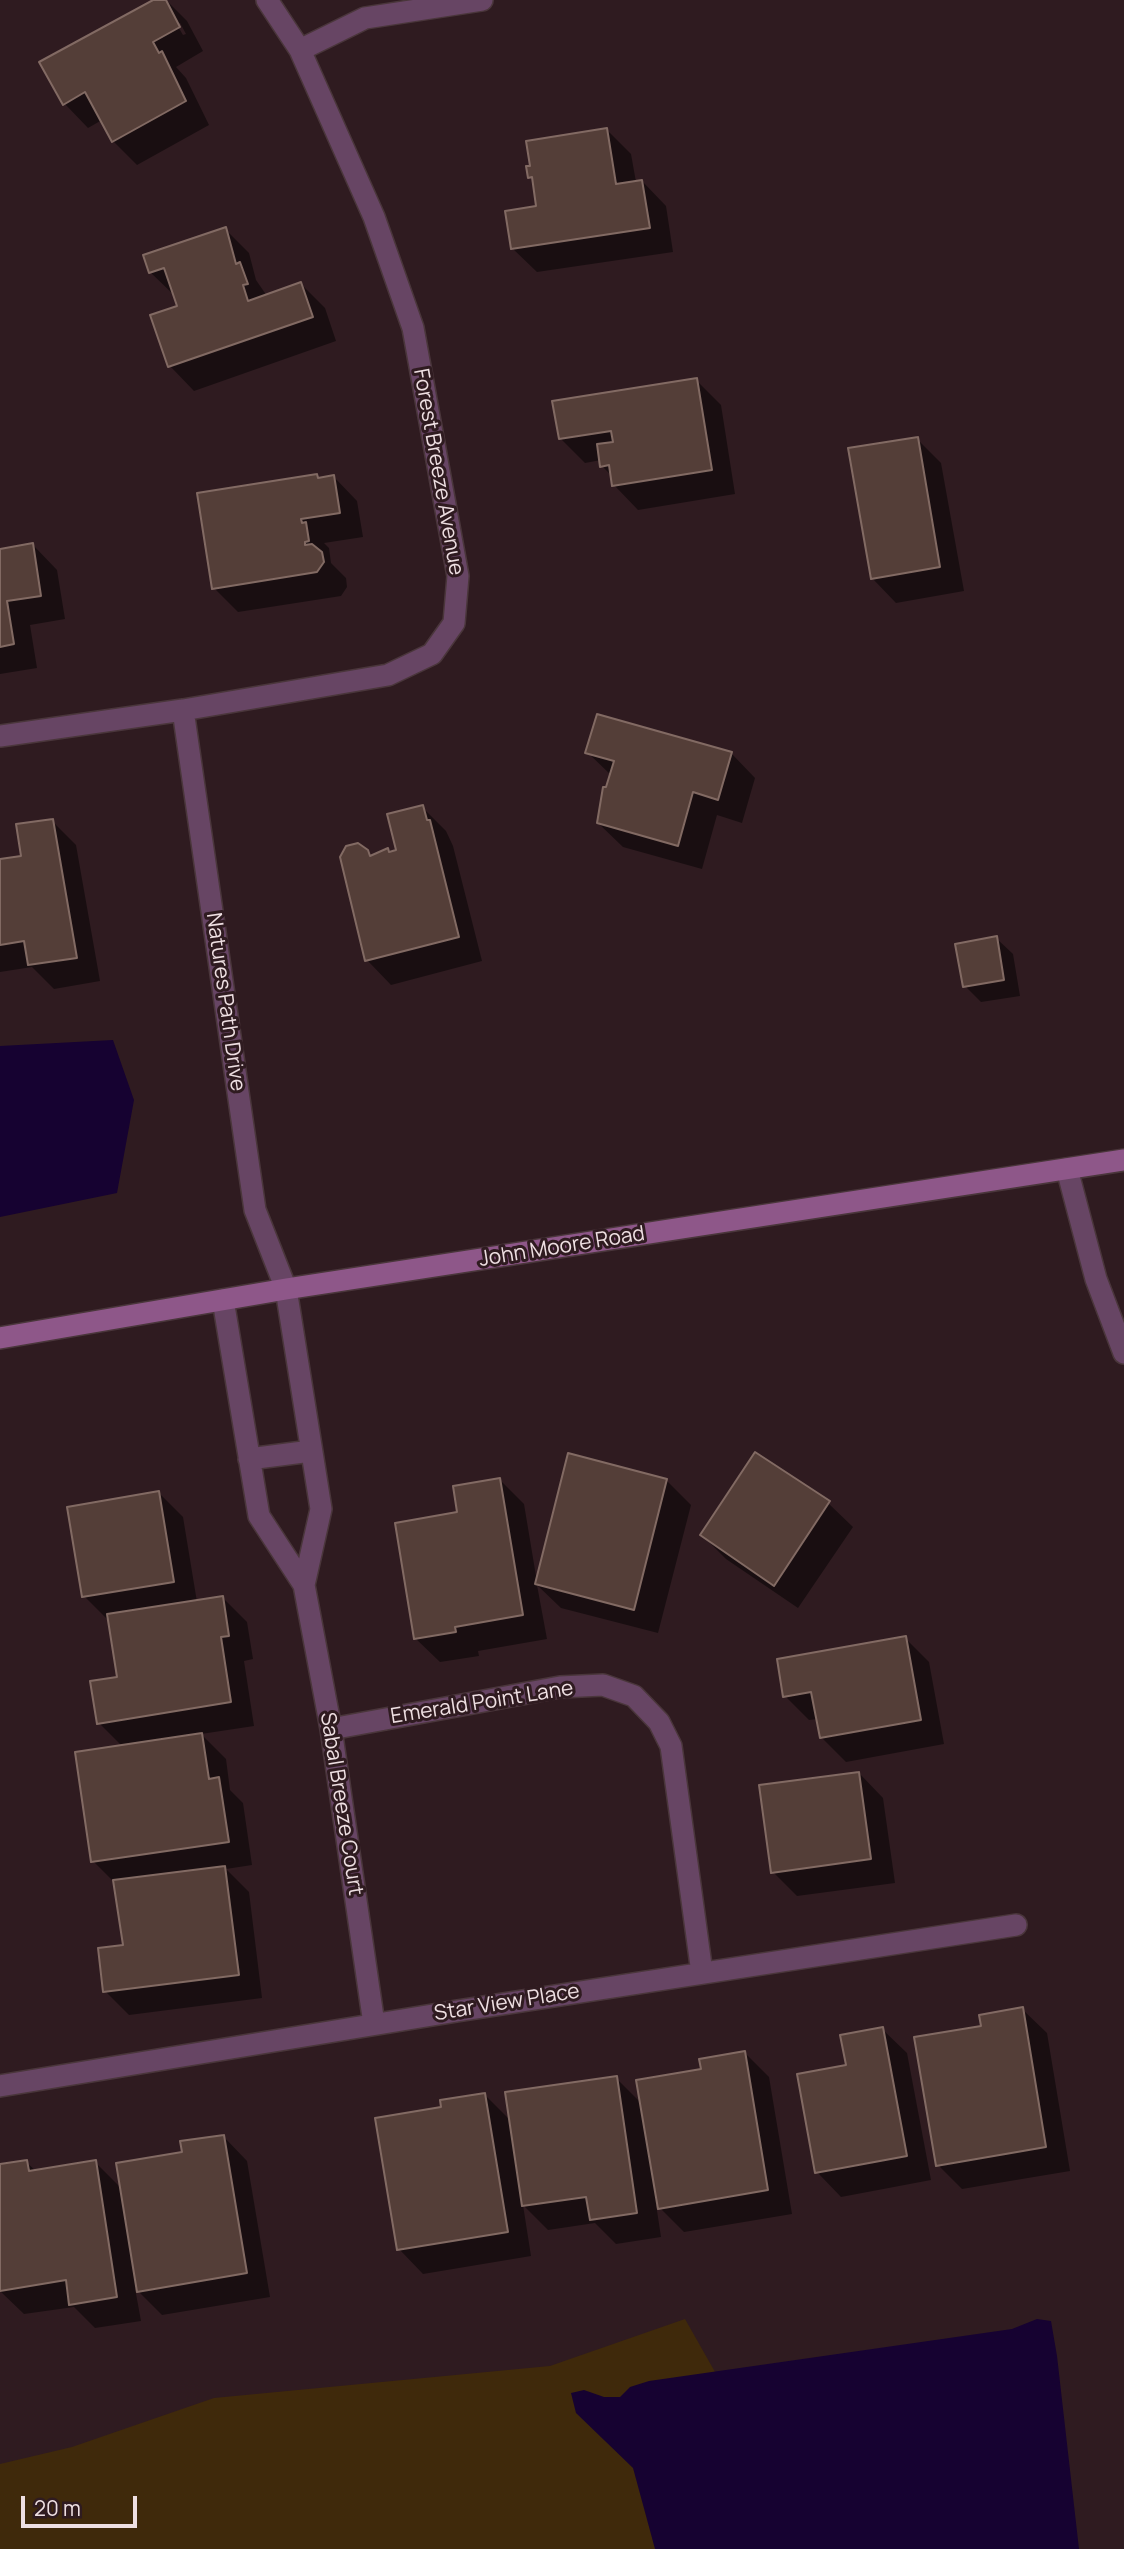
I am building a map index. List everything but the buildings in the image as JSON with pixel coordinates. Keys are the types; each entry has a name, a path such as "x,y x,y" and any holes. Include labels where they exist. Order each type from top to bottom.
{"street":[{"name":"Forest Breeze Avenue","path":"0,736 183,710 388,675 432,654 453,623 458,576 413,328 374,217 300,50 267,0"},
{"path":"300,50 365,18 482,0"},
{"name":"Natures Path Drive","path":"183,710 255,1210 286,1289"},
{"name":"John Moore Road","path":"0,1338 286,1289 1124,1160"},
{"path":"1068,1169 1096,1279 1124,1353"},
{"name":"Sabal Breeze Court","path":"286,1289 321,1509 304,1585"},
{"name":"Sabal Breeze Court","path":"223,1300 259,1516 304,1585 331,1729 374,2024"},
{"path":"249,1459 312,1451"},
{"name":"Emerald Point Lane","path":"331,1729 560,1687 603,1685 634,1696 659,1722 671,1746 702,1973"},
{"name":"Star View Place","path":"0,2086 374,2024 1016,1925"}],"shaded area":[{"path":"113,1040 134,1100 117,1193 0,1217 0,1046"},
{"path":"685,2319 799,2520 805,2549 0,2549 0,2464 72,2447 214,2398 550,2366"},
{"path":"1037,2319 1051,2321 1079,2549 655,2549 633,2468 576,2413 571,2393 584,2390 604,2397 620,2397 630,2387 649,2381 1012,2329"}]}
